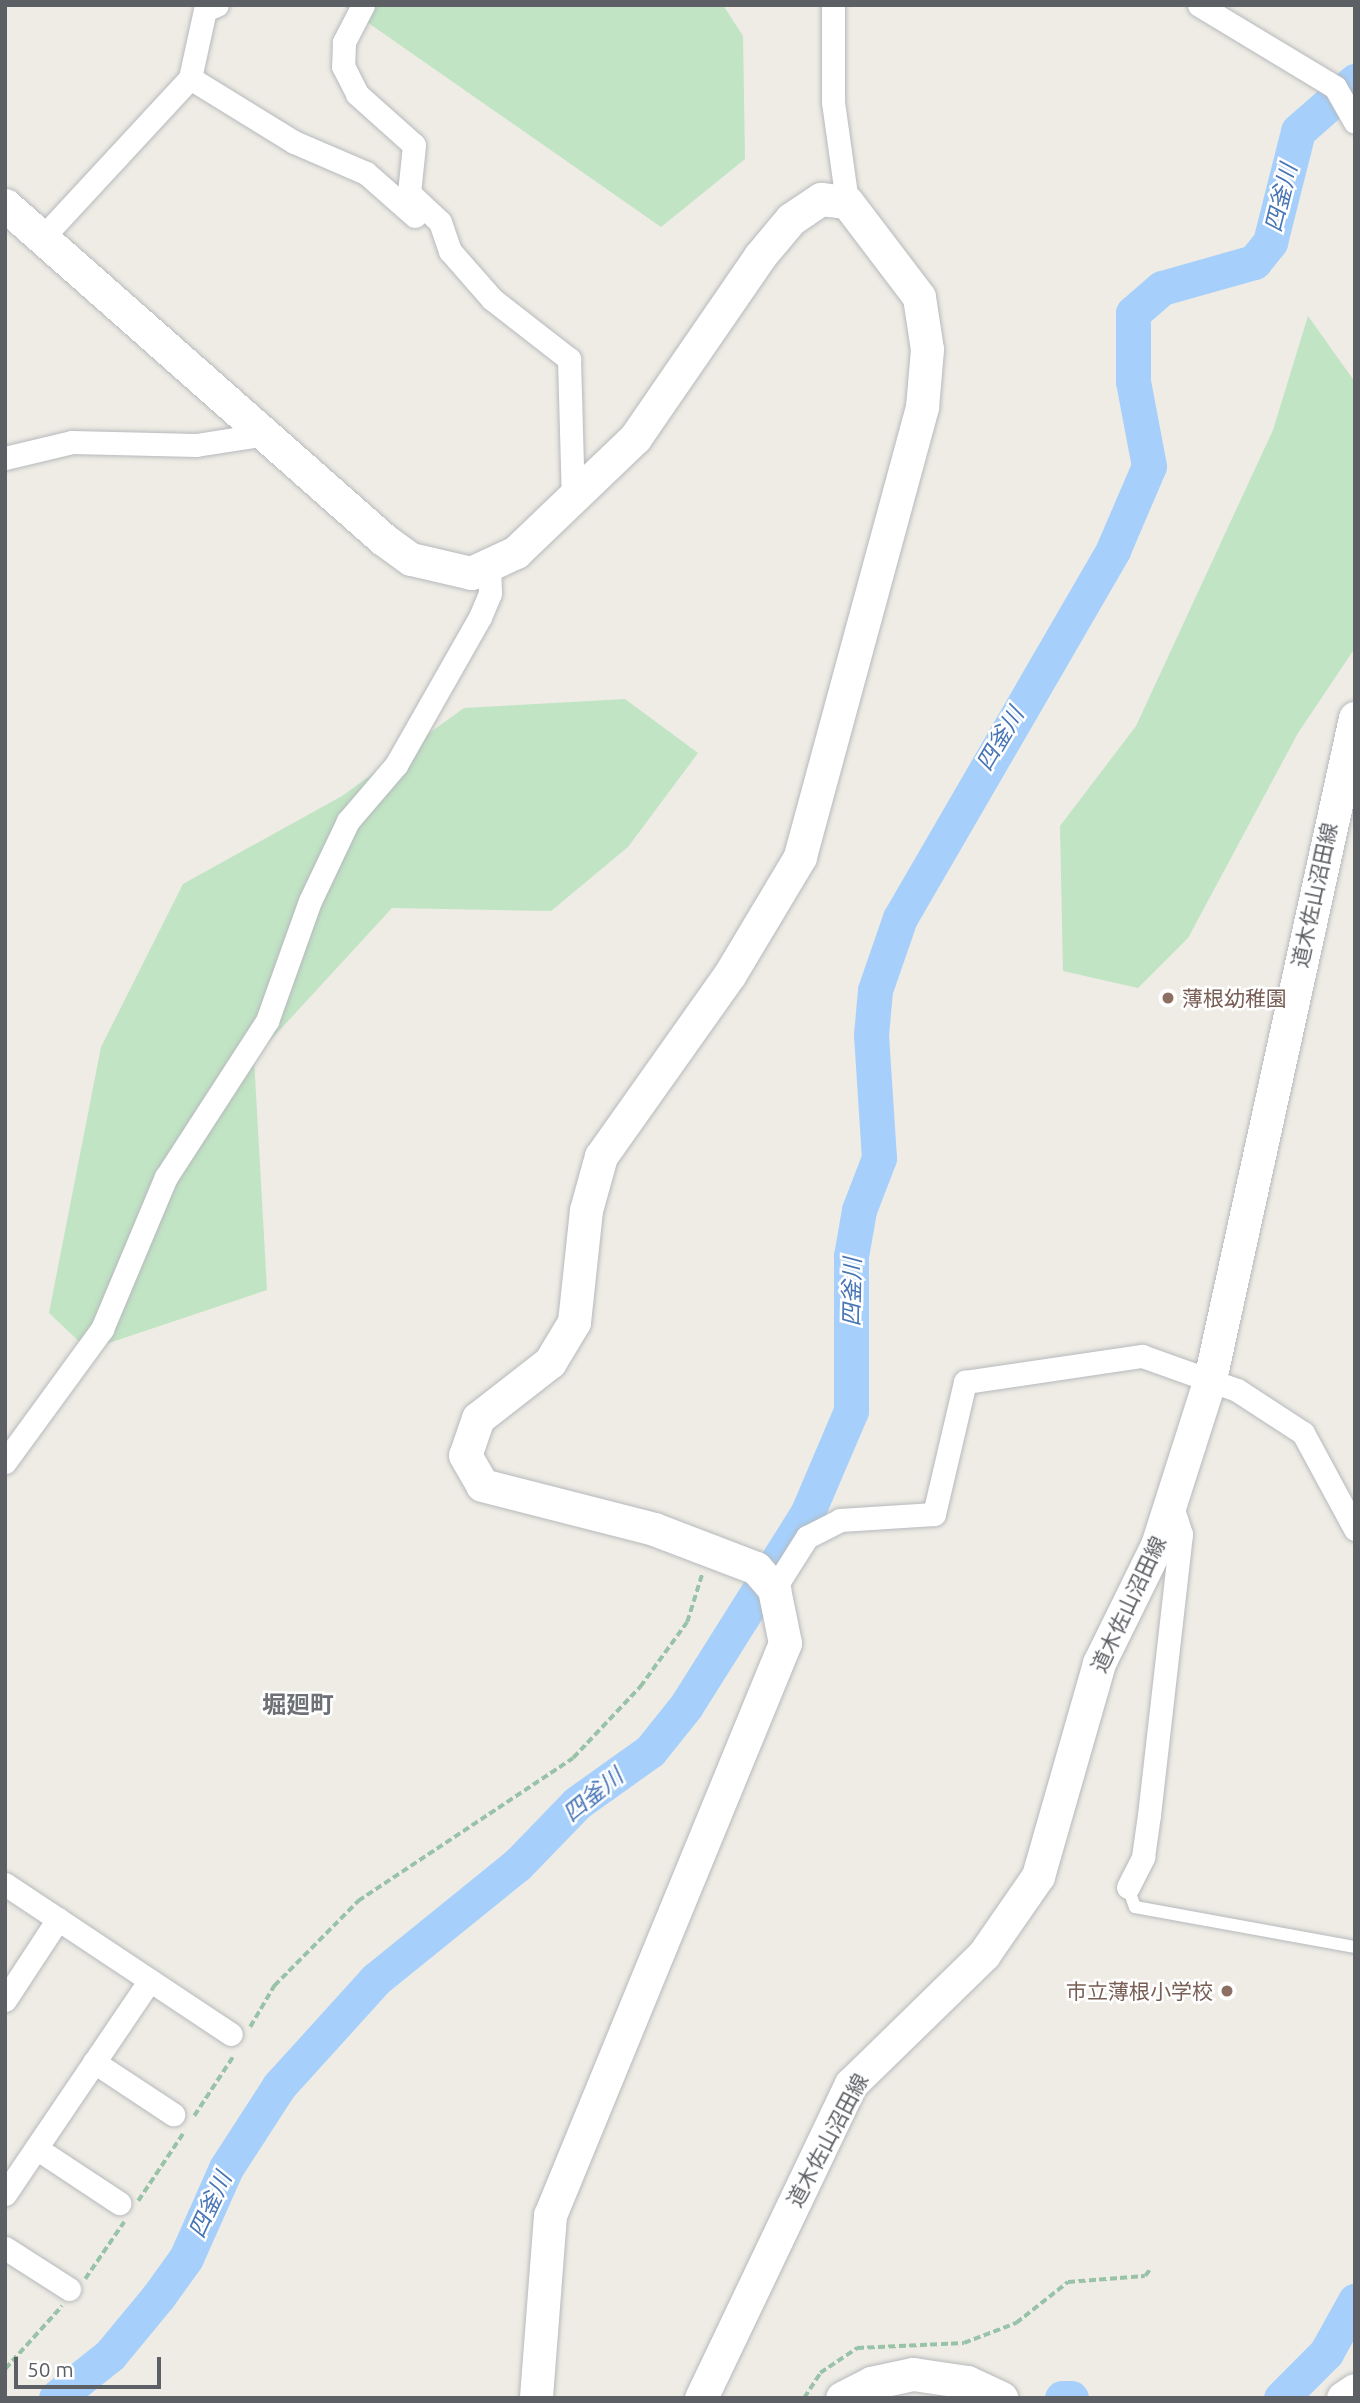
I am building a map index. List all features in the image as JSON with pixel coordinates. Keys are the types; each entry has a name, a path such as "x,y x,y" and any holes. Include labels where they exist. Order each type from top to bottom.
{"street":[{"path":"363,5 344,42 345,75 357,94 414,145 409,193 440,222 445,244"},
{"path":"536,2398 550,2215 785,1643 774,1590 757,1568 709,1548 482,1485 465,1455 478,1418 550,1362 575,1322 586,1209 601,1156 737,963 800,857 922,407 927,349 914,288 846,202 832,102 833,5"},
{"path":"1199,5 1335,87 1355,122"},
{"path":"42,238 190,78 206,7"},
{"path":"190,78 294,142 366,173 445,244 492,299 569,359 573,498"},
{"path":"5,205 411,559 471,573 516,552 635,438 791,219 821,200 846,202"},
{"path":"5,458 72,442 196,445 267,434"},
{"path":"5,1462 102,1329 166,1177 267,1021 310,901 348,821 396,765 480,617 491,593 489,565"},
{"name":"道木佐山沼田線","path":"701,2398 851,2084 984,1954 1038,1876 1099,1662 1172,1506 1210,1379 1355,718"},
{"path":"774,1590 807,1537 840,1520 934,1514 965,1382 1142,1356 1210,1379 1303,1433 1355,1529"},
{"path":"1128,1887 1143,1857 1175,1592 1181,1534 1172,1506"},
{"path":"5,1884 237,2041"},
{"path":"5,2000 58,1919"},
{"path":"5,2193 149,1980"},
{"path":"94,2062 173,2114"},
{"path":"36,2148 119,2203"},
{"path":"5,2248 72,2292"},
{"path":"842,2398 871,2382 913,2374 967,2382 1002,2398"},
{"path":"1343,2398 1355,2390"}],"lane":[{"path":"1128,1887 1135,1907 1355,1947"}],"path":[{"path":"5,2369 72,2292 274,1986 358,1901 573,1758 640,1687 687,1622 709,1548"},
{"path":"804,2398 820,2373 857,2348 964,2343 1016,2322 1068,2282 1146,2276 1151,2268"}],"green space":[{"path":"723,5 743,36 745,159 661,227 344,6"},
{"path":"1308,316 1355,382 1355,648 1298,733 1188,938 1138,988 1063,971 1060,826 1136,726 1273,430"},
{"path":"625,699 698,753 628,847 551,911 392,908 254,1058 267,1290 88,1350 49,1313 101,1047 183,884 342,796 464,708"}],"waterway":[{"name":"四釜川","path":"56,2398 110,2355 158,2297 186,2258 226,2168 279,2086 376,1979 517,1865 577,1803 650,1751 686,1706 807,1514 851,1411 851,1256 859,1210 879,1158 871,1035 875,990 900,918 1113,550 1149,466 1133,381 1133,313 1162,288 1254,262 1270,242 1298,131 1355,81"},
{"path":"1281,2398 1326,2353 1355,2301"},
{"path":"1062,2398 1071,2398"}],"place":[{"name":"薄根幼稚園","path":"1168,998"},
{"name":"市立薄根小学校","path":"1227,1991"}],"district":[{"name":"堀廻町","path":"298,1705"}]}
